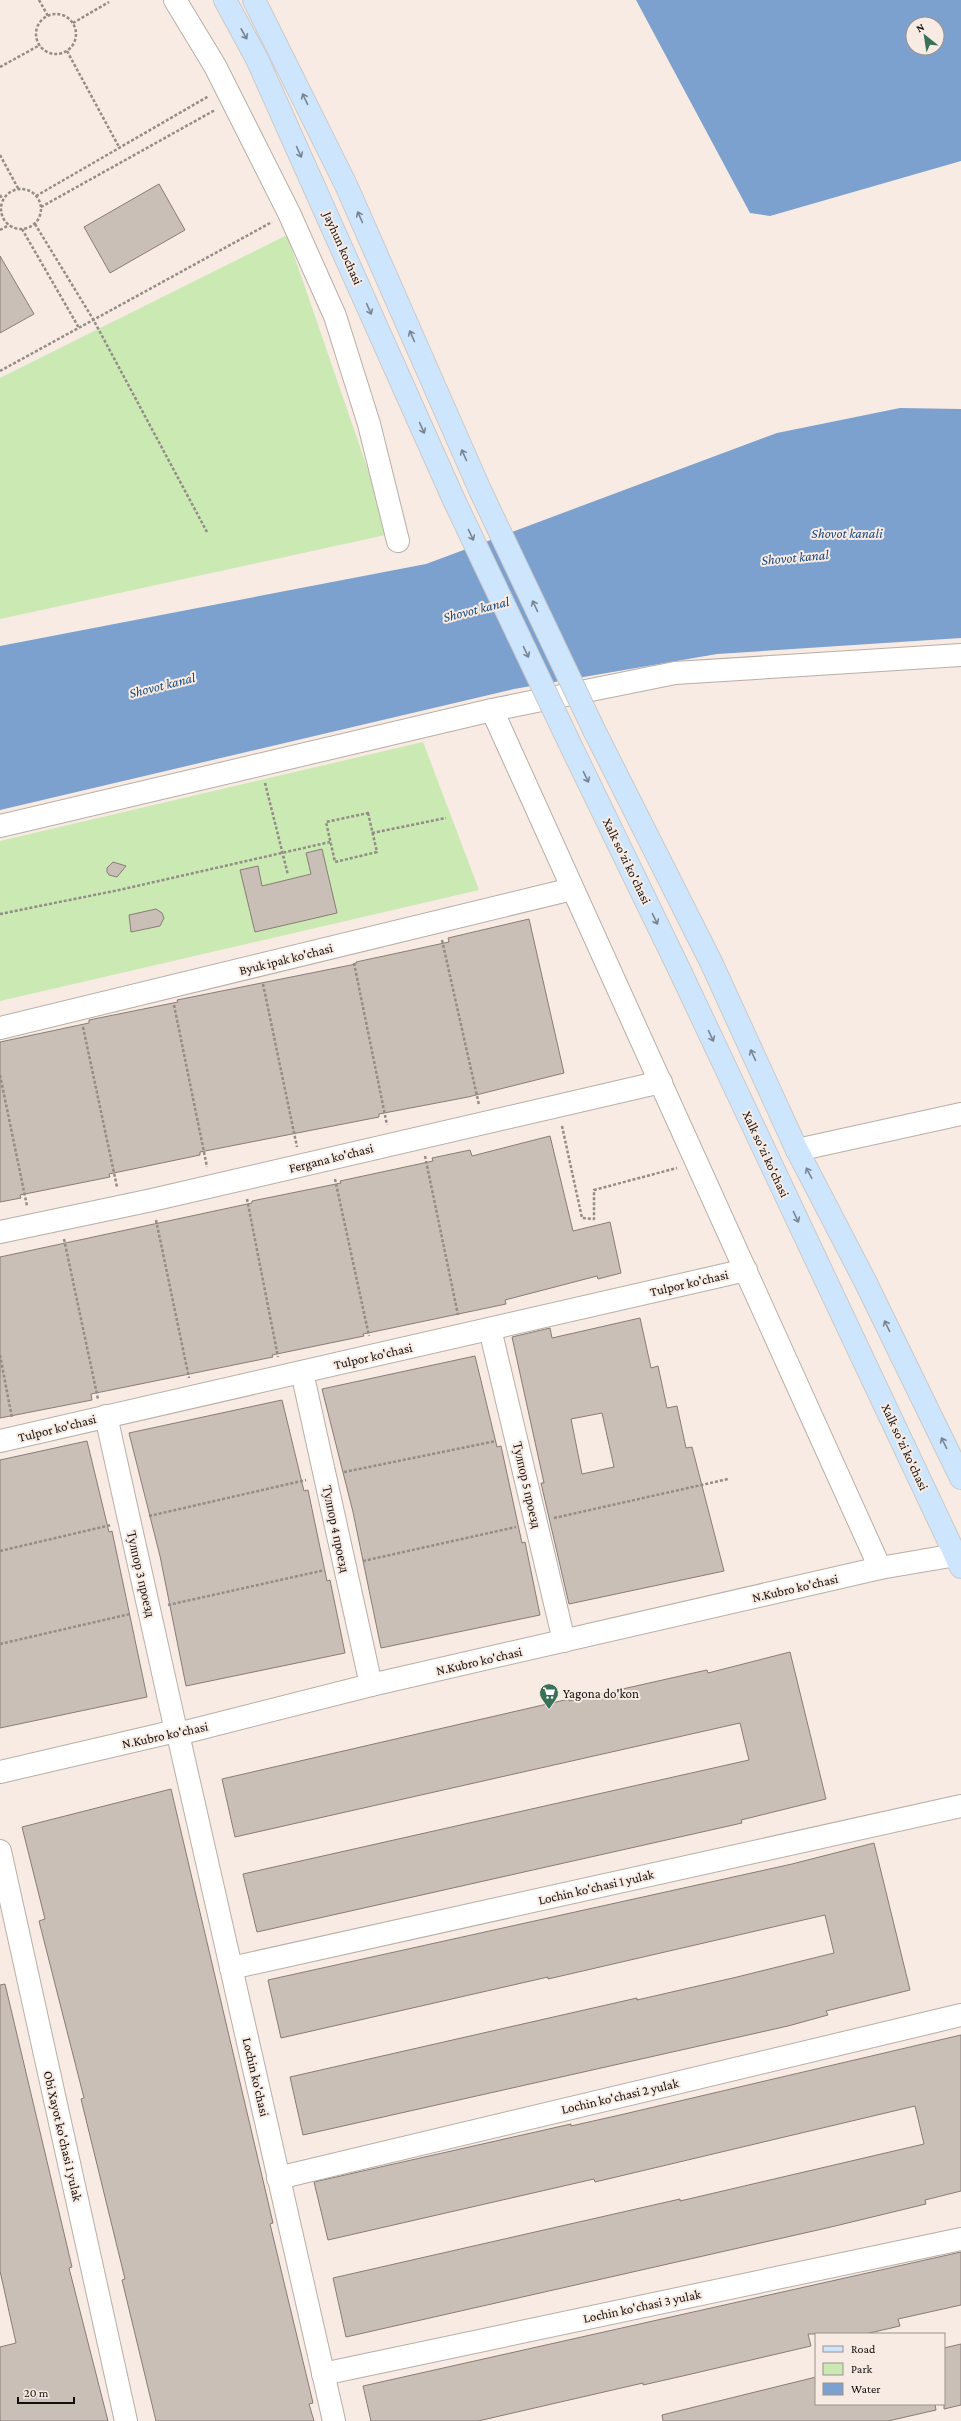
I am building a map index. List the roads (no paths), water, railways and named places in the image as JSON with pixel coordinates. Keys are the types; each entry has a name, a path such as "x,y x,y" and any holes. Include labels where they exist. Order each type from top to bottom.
{"main road":[{"name":"Jayhun kochasi","path":"225,0 258,59 454,500 569,742"},
{"path":"254,0 346,185 480,490 594,730 710,962 797,1150 865,1281 961,1478"},
{"name":"Xalk so'zi ko'chasi","path":"569,742 959,1559"}],"street":[{"path":"175,0 229,94 289,213 335,316 369,424 398,542"},
{"path":"0,826 492,710 675,673 961,655"},
{"path":"492,710 880,1568"},
{"name":"Byuk ipak ko'chasi","path":"0,1028 572,889"},
{"name":"Fergana ko'chasi","path":"0,1232 152,1200 391,1143 421,1138 661,1082"},
{"path":"797,1150 961,1114"},
{"name":"Tulpor ko'chasi","path":"8,1440 104,1416 292,1375 746,1270"},
{"name":"Тулпор 5 проезд","path":"490,1329 564,1641"},
{"name":"Тулпор 4 проезд","path":"292,1375 325,1476 371,1686"},
{"name":"Тулпор 3 проезд","path":"104,1416 177,1732"},
{"name":"N.Kubro ko'chasi","path":"0,1772 880,1568 959,1559"},
{"name":"Lochin ko'chasi","path":"177,1732 334,2421"},
{"name":"Lochin ko'chasi 1 yulak","path":"231,1968 961,1806"},
{"name":"Obi Xayot ko'chasi 1 yulak","path":"0,1851 126,2421"},
{"name":"Lochin ko'chasi 2 yulak","path":"278,2178 961,2015"},
{"name":"Lochin ko'chasi 3 yulak","path":"323,2374 961,2239"}],"water":[{"path":"636,0 961,0 961,161 770,216 750,213"},
{"name":"Shovot kanali","path":"900,408 961,409 961,638 717,654 514,689 0,810 0,646 426,564 777,433"}],"place":[{"name":"Yagona do'kon","path":"549,1710"}],"water label":[{"name":"Shovot kanal","path":"795,557"},
{"name":"Shovot kanal","path":"476,609"},
{"name":"Shovot kanal","path":"162,685"}]}
